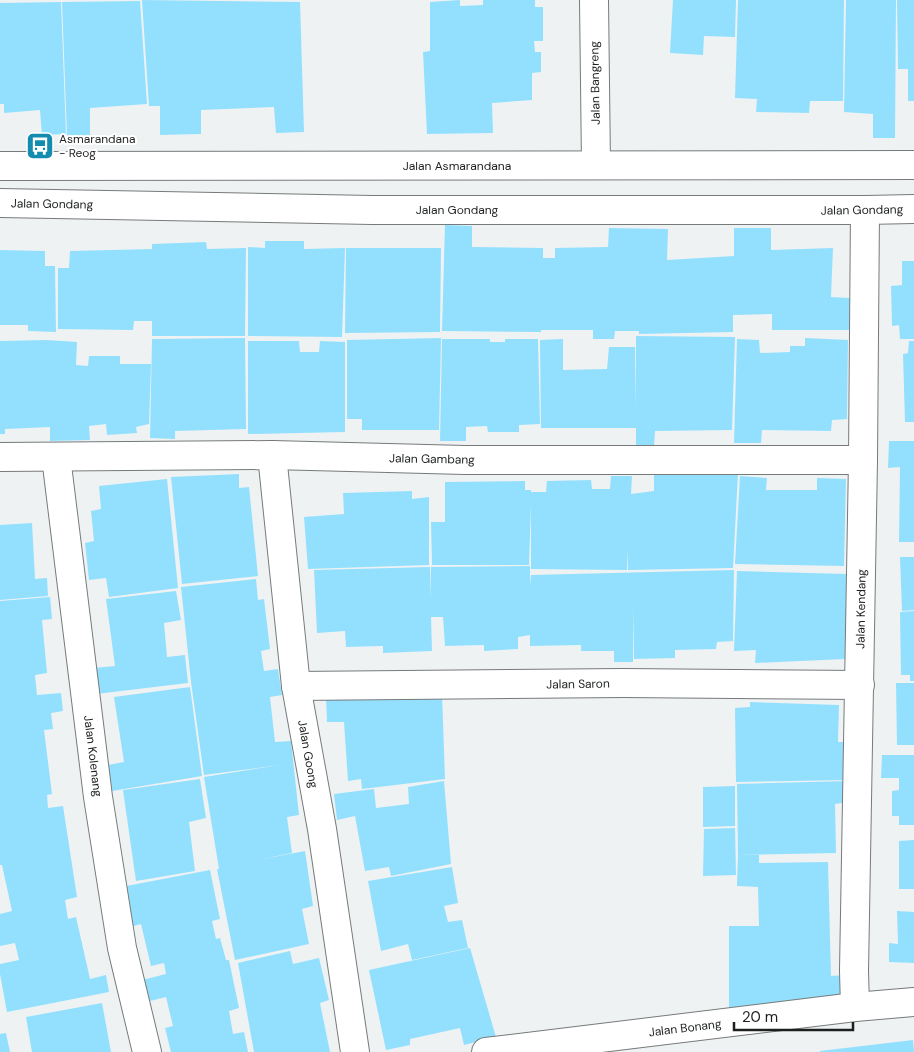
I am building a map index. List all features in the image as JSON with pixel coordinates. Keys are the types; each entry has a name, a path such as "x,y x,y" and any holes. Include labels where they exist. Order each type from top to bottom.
{"street":[{"name":"Jalan Bangreng","path":"594,0 596,165"},
{"name":"Jalan Asmarandana","path":"0,166 914,165"},
{"name":"Jalan Gondang","path":"0,203 372,210 865,210 914,208"},
{"name":"Jalan Kendang","path":"855,1007 865,210"},
{"name":"Jalan Gambang","path":"0,457 272,454 465,460 863,460"},
{"name":"Jalan Goong","path":"272,454 296,686 322,829 355,1052"},
{"name":"Jalan Kolenang","path":"56,457 98,797 122,948 147,1052"},
{"name":"Jalan Saron","path":"296,686 623,683 860,685"},
{"name":"Jalan Bonang","path":"486,1052 855,1007 914,1002"}],"building":[{"path":"142,0 300,2 304,132 276,133 274,107 201,110 201,134 160,135 160,106 149,106"},
{"path":"460,0 460,6 483,5 483,0 535,0 535,7 543,7 543,41 534,41 535,52 541,52 541,72 532,73 532,100 492,103 493,133 427,134 423,52 430,51 430,2"},
{"path":"673,0 736,0 735,37 704,36 703,55 670,53"},
{"path":"738,0 844,0 843,101 810,101 809,113 756,112 757,99 735,98"},
{"path":"846,0 896,0 895,138 873,138 873,114 844,112"},
{"path":"897,0 914,0 914,101 908,101 908,69 898,69"},
{"path":"140,1 147,104 90,108 90,135 67,136 62,2"},
{"path":"61,2 66,134 42,135 40,110 4,113 4,104 0,104 0,3"},
{"path":"445,225 472,226 472,247 543,248 543,258 555,258 555,248 608,247 609,228 668,229 667,260 734,256 734,228 771,228 771,250 833,248 831,297 850,298 849,330 772,330 772,314 733,315 733,332 639,334 639,331 615,331 614,339 593,339 593,330 541,330 541,332 442,331"},
{"path":"265,241 304,241 304,249 345,248 342,337 248,336 248,247 265,248"},
{"path":"206,242 207,249 246,248 245,336 152,336 152,321 134,321 133,330 58,329 58,268 69,268 70,251 152,249 152,244"},
{"path":"346,248 441,248 440,332 345,333"},
{"path":"0,250 45,251 45,266 55,266 56,332 28,331 28,325 0,325"},
{"path":"902,261 914,261 914,339 900,339 899,325 892,326 891,286 902,285"},
{"path":"636,336 735,337 732,430 655,431 654,446 636,445 636,428 541,428 540,340 563,339 563,370 607,369 609,347 635,347 636,409"},
{"path":"245,338 246,429 175,431 175,439 150,438 152,339"},
{"path":"441,338 439,430 362,430 362,419 347,419 347,340"},
{"path":"805,338 848,340 847,419 832,420 831,431 762,430 761,443 734,443 737,339 759,340 760,353 790,352 790,346 805,346"},
{"path":"442,339 490,339 490,342 505,342 505,339 538,339 540,424 519,425 519,432 488,432 487,426 466,427 466,441 440,441"},
{"path":"47,340 77,342 76,365 88,366 89,356 120,356 120,364 151,364 149,424 136,427 137,433 107,435 106,424 89,426 90,440 50,441 50,427 5,429 5,434 0,434 0,341"},
{"path":"248,341 299,341 300,352 319,352 320,341 345,342 345,432 248,434"},
{"path":"909,341 914,341 914,422 905,422 903,354 908,353"},
{"path":"889,441 914,441 914,542 899,542 900,467 888,468"},
{"path":"654,472 738,473 733,568 628,570 628,549 627,570 531,569 531,505 529,565 432,565 431,522 445,522 445,482 525,481 525,490 546,492 547,481 591,480 592,489 610,489 611,476 632,476 631,494 654,491"},
{"path":"239,474 239,488 249,487 258,576 182,584 171,477"},
{"path":"740,476 767,478 766,490 817,490 817,478 846,479 844,566 735,564"},
{"path":"167,479 178,588 109,597 106,578 89,580 85,543 94,541 91,511 101,509 99,486"},
{"path":"412,491 412,499 429,497 429,565 308,569 304,517 344,514 343,493"},
{"path":"32,523 35,579 47,578 48,596 0,600 0,525"},
{"path":"900,557 914,557 914,610 902,611"},
{"path":"530,566 530,585 531,575 734,570 733,641 717,642 716,649 675,650 675,658 634,659 633,606 633,662 614,662 614,651 581,651 581,645 530,646 530,635 518,637 518,649 484,651 484,645 445,646 443,617 431,617 432,651 383,653 383,646 346,647 345,631 317,633 314,570 430,567 431,600 431,567"},
{"path":"737,571 847,574 845,659 755,663 756,650 734,651"},
{"path":"256,579 258,600 264,599 270,649 261,651 264,671 278,669 282,695 270,697 275,742 291,741 299,815 287,817 292,853 257,860 305,851 313,906 302,909 309,944 235,960 217,869 219,869 204,777 280,765 204,775 191,682 181,587"},
{"path":"176,591 181,620 164,623 167,657 185,655 188,683 96,694 93,668 115,666 106,599"},
{"path":"50,597 52,619 42,620 47,673 35,675 37,695 61,693 63,711 51,713 53,729 44,730 52,794 47,795 48,808 63,806 77,897 65,900 68,919 76,917 90,979 106,975 109,992 7,1012 0,964 19,960 15,943 0,946 0,914 12,911 2,865 0,865 0,601"},
{"path":"914,611 914,681 910,681 910,675 901,675 900,612"},
{"path":"896,683 914,683 914,745 897,745"},
{"path":"190,687 202,776 112,791 108,765 124,762 114,697"},
{"path":"442,694 445,779 362,789 361,779 348,781 344,722 327,722 326,698"},
{"path":"750,702 839,705 838,742 846,742 846,780 736,782 735,708 750,707"},
{"path":"882,755 914,755 914,825 899,825 899,816 892,816 892,791 899,790 899,778 881,778"},
{"path":"200,779 206,818 189,822 195,871 136,881 123,790"},
{"path":"444,781 451,864 391,876 389,867 365,871 355,816 337,820 334,794 374,789 376,808 409,804 408,787"},
{"path":"847,781 848,802 835,804 836,853 738,855 737,784"},
{"path":"735,786 735,826 703,827 703,787"},
{"path":"735,828 736,875 703,876 704,829"},
{"path":"914,840 914,889 899,889 899,841"},
{"path":"738,855 759,855 759,863 828,862 831,976 846,975 847,997 729,1008 729,926 759,926 758,887 737,886"},
{"path":"452,867 458,903 444,906 448,922 462,920 468,948 412,960 408,944 381,951 368,881"},
{"path":"210,870 220,919 212,921 216,939 220,938 226,960 229,960 239,1008 229,1011 233,1034 244,1032 248,1052 171,1052 165,1028 173,1026 166,997 146,1002 142,980 166,974 164,963 151,966 141,924 130,927 121,887"},
{"path":"897,911 914,912 914,963 889,962 889,943 898,944"},
{"path":"470,948 496,1037 464,1045 460,1028 410,1039 410,1045 386,1050 369,970"},
{"path":"290,951 293,964 319,958 329,1000 320,1003 330,1052 254,1052 238,963"},
{"path":"102,1003 111,1052 32,1052 26,1017"},
{"path":"6,1033 10,1052 0,1052 0,1034"},
{"path":"913,1040 914,1052 820,1052 820,1051"}],"place":[{"name":"Asmarandana - Reog","path":"40,146"}]}
